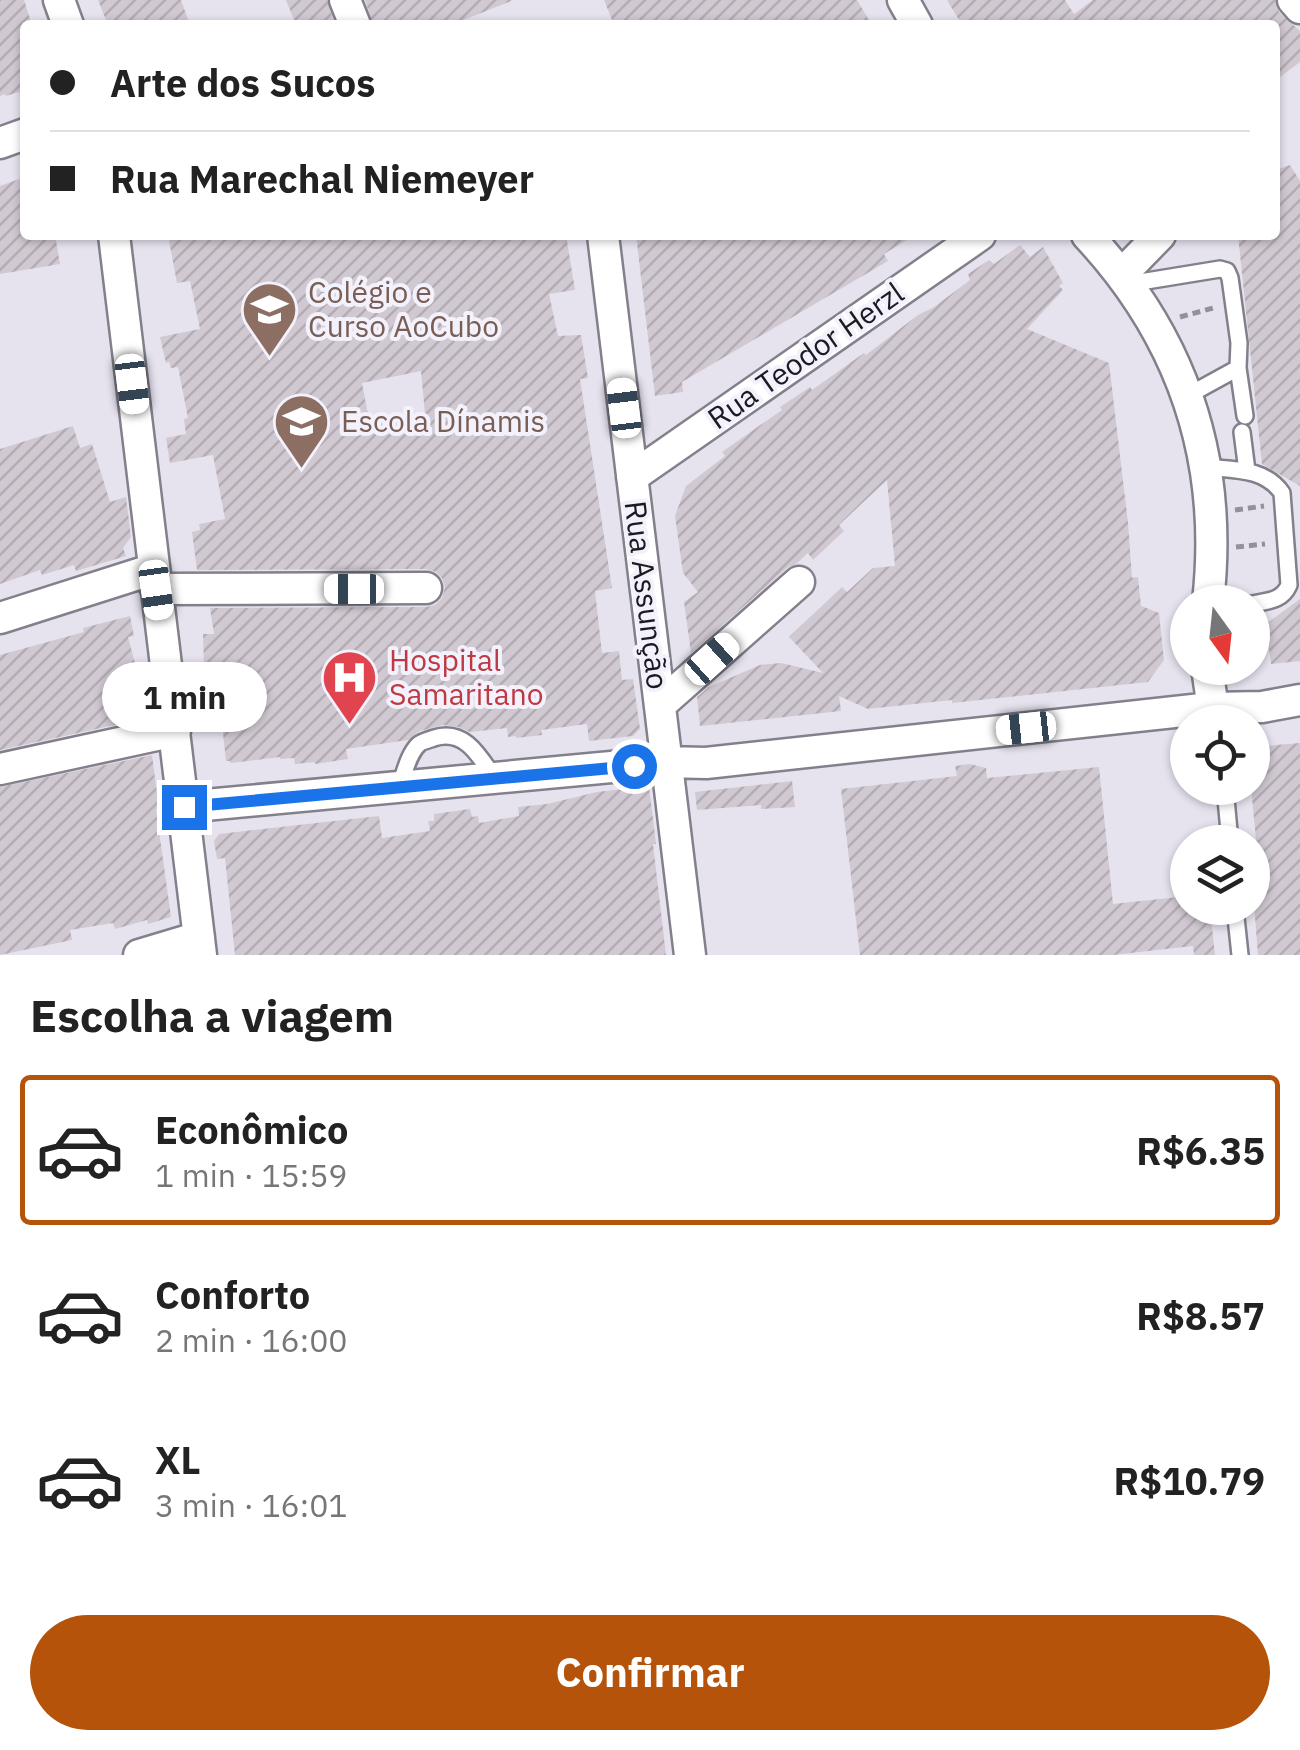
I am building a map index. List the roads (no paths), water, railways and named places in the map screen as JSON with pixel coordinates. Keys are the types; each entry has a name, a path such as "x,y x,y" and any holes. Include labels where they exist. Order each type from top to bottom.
{"street":[{"path":"1294,0 1300,8"},
{"path":"115,240 200,946 139,955"},
{"name":"Rua Assunção","path":"605,240 690,955"},
{"name":"Rua Teodor Herzl","path":"632,478 973,240"},
{"path":"1090,240 1125,279 1154,324 1187,396 1206,466 1213,526 1210,585"},
{"path":"1125,279 1156,240"},
{"path":"0,618 155,579 426,588"},
{"path":"660,705 799,582"},
{"path":"1270,706 1300,700"},
{"path":"184,807 1170,719"},
{"path":"0,769 175,731"}],"lane":[{"path":"1125,279 1227,271 1235,316 1247,471"},
{"path":"1187,396 1238,368"},
{"path":"1206,466 1255,472 1282,493 1290,585 1277,599 1270,600"},
{"path":"399,788 419,744 442,736 466,741 495,778"},
{"path":"1237,925 1240,955"}],"place":[{"name":"Colégio e Curso AoCubo","path":"269,359"},
{"name":"Escola Dínamis","path":"302,471"},
{"name":"Hospital Samaritano","path":"350,727"}]}
